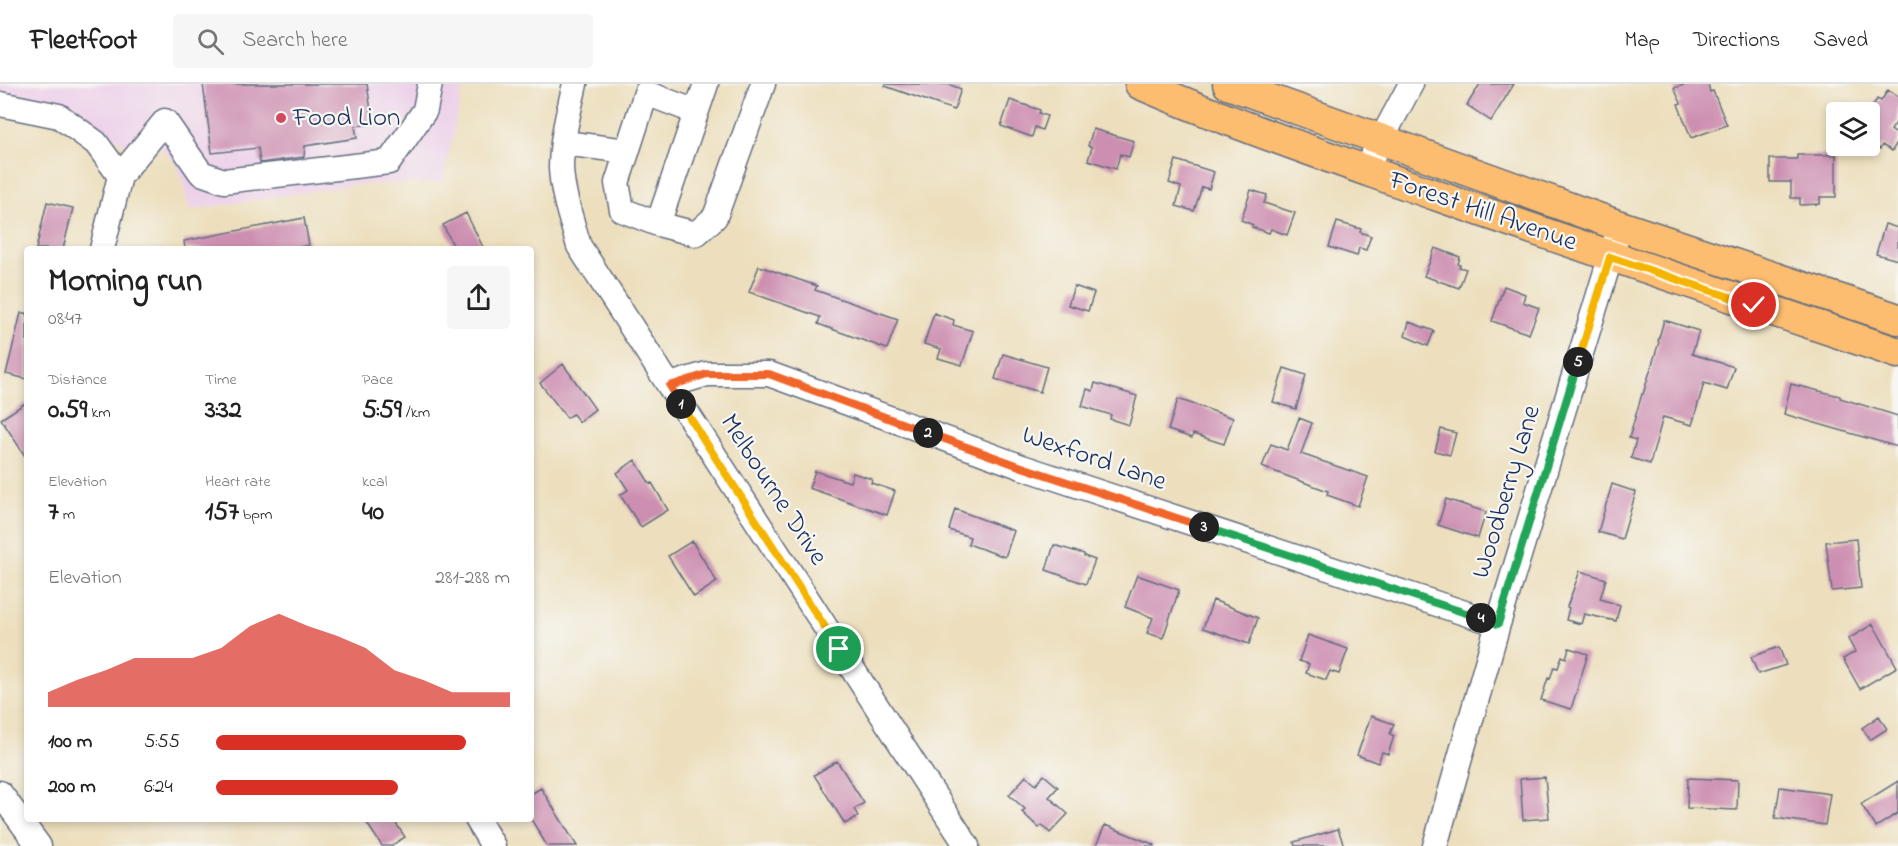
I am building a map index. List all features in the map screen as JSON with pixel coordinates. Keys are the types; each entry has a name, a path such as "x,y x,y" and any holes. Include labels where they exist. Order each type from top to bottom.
{"main road":[{"name":"Forest Hill Avenue","path":"1140,84 1271,136 1610,257 1898,353"},
{"name":"Forest Hill Avenue","path":"1228,84 1620,226 1898,319"}],"street":[{"path":"103,246 120,176 165,121 201,173 224,181 389,162 425,110 430,84"},
{"name":"Melbourne Drive","path":"575,84 561,168 569,212 579,246 967,846"},
{"path":"658,224 706,84"},
{"path":"696,112 646,93 617,183 622,210 658,224 696,234 715,217 763,84"},
{"path":"1365,170 1411,84"},
{"path":"0,104 59,116 96,143 120,176"},
{"path":"564,143 627,151"},
{"name":"Woodberry Lane","path":"1436,846 1498,624 1620,226"},
{"name":"Wexford Lane","path":"670,386 707,374 769,374 1022,467 1498,624"},
{"path":"0,793 39,846"},
{"path":"479,822 493,846"}],"shaded area":[{"path":"0,84 464,84 443,182 352,185 190,210 177,165 157,144 124,144 83,115 0,92"}],"building":[{"name":"Food Lion","path":"203,84 367,84 373,124 355,126 357,138 305,146 304,157 260,163 258,148 212,153"},
{"path":"886,84 948,84 961,89 954,110 885,86"},
{"path":"1480,84 1514,84 1491,121 1467,105"},
{"path":"1687,84 1708,84 1727,125 1691,138 1674,88"},
{"path":"1888,90 1898,97 1898,120 1891,130 1898,135 1898,141 1892,151 1882,145 1880,149 1880,102 1875,102 1877,99 1881,101"},
{"path":"1010,100 1040,110 1039,113 1047,116 1042,130 1035,127 1032,137 1001,126"},
{"path":"1093,129 1134,141 1129,157 1120,154 1116,169 1088,160 1092,147 1088,146"},
{"path":"1797,155 1836,156 1836,197 1820,197 1820,204 1800,205 1800,198 1791,198 1791,182 1770,182 1770,159 1797,159"},
{"path":"1176,160 1214,172 1209,189 1202,187 1194,211 1176,206 1181,187 1169,183"},
{"path":"1251,190 1267,195 1264,203 1295,213 1287,235 1271,229 1269,233 1241,220"},
{"path":"47,202 73,208 64,246 37,246"},
{"path":"466,213 482,246 454,246 443,225"},
{"path":"304,218 309,245 185,246 184,241"},
{"path":"1337,222 1361,229 1360,232 1371,236 1366,250 1359,248 1357,256 1329,247"},
{"path":"1885,224 1898,228 1898,260 1876,254"},
{"path":"1435,248 1460,257 1459,267 1466,269 1459,288 1424,276"},
{"path":"759,266 817,286 815,290 898,319 887,349 818,324 820,317 749,292"},
{"path":"1074,286 1094,293 1088,311 1068,305"},
{"path":"1504,286 1525,294 1523,302 1539,308 1529,334 1492,321"},
{"path":"21,313 24,313 24,378 6,374"},
{"path":"934,313 954,320 953,325 973,331 962,365 938,358 941,349 924,344"},
{"path":"1664,320 1699,331 1692,354 1734,367 1727,390 1704,383 1692,425 1663,417 1650,464 1631,458 1636,440 1629,438"},
{"path":"1409,322 1434,331 1428,346 1405,336"},
{"path":"1003,354 1047,367 1040,392 995,379"},
{"path":"563,364 595,409 579,422 573,414 567,418 540,383"},
{"path":"1284,368 1306,375 1296,409 1273,402"},
{"path":"1095,383 1137,396 1129,425 1110,419 1111,415 1082,406 1087,389 1093,391"},
{"path":"1791,384 1840,396 1840,398 1898,416 1898,447 1784,414"},
{"path":"1178,399 1233,418 1224,444 1193,434 1192,438 1168,430"},
{"path":"24,404 24,454 1,419"},
{"path":"1299,418 1312,423 1301,454 1368,477 1358,506 1327,495 1328,491 1262,467 1271,444 1287,450"},
{"path":"1441,429 1456,433 1450,455 1435,451"},
{"path":"635,460 668,510 641,527 620,495 628,490 617,473"},
{"path":"815,471 850,482 853,473 872,479 871,483 895,491 887,515 809,488"},
{"path":"1612,484 1636,492 1622,539 1598,532"},
{"path":"1446,499 1486,512 1478,538 1438,525"},
{"path":"955,509 1014,531 1005,557 968,544 970,537 949,530"},
{"path":"1856,539 1861,588 1832,591 1826,542"},
{"path":"692,541 717,582 694,597 668,556"},
{"path":"1054,545 1084,554 1095,560 1086,584 1046,570"},
{"path":"1580,571 1606,579 1600,599 1620,605 1616,621 1584,614 1581,624 1566,620 1569,608 1567,607"},
{"path":"1137,575 1179,590 1163,638 1147,633 1153,618 1125,607"},
{"path":"1213,600 1258,618 1249,644 1203,628"},
{"path":"1873,624 1897,667 1860,689 1843,659 1855,652 1848,639"},
{"path":"1308,635 1348,649 1339,674 1330,671 1326,680 1306,673 1309,664 1299,661"},
{"path":"1779,647 1786,665 1758,674 1751,657"},
{"path":"1569,648 1588,654 1571,709 1541,700 1548,678 1550,679 1554,667 1558,668 1562,656 1566,658"},
{"path":"1371,716 1394,724 1390,734 1394,736 1388,754 1382,752 1378,763 1357,755"},
{"path":"1879,716 1887,729 1870,740 1862,728"},
{"path":"837,761 864,803 854,809 858,816 845,824 814,775"},
{"path":"1044,775 1058,787 1049,797 1068,814 1050,833 1042,825 1039,828 1022,812 1025,809 1009,795 1026,776 1036,785"},
{"path":"1545,777 1549,818 1523,820 1520,779"},
{"path":"1688,778 1738,780 1737,810 1687,808"},
{"path":"1898,781 1898,813 1876,827 1861,804"},
{"path":"1780,787 1830,794 1825,825 1775,818"},
{"path":"541,788 577,846 547,846 533,822 534,792"},
{"path":"366,822 395,822 405,837 391,846 382,846"},
{"path":"1105,825 1155,845 1155,846 1096,846"},
{"path":"1338,829 1344,846 1295,846 1294,842"}],"place":[{"name":"Food Lion","path":"281,118"}],"route":[{"path":"839,649 670,386 707,374 769,374 1022,467 1498,624 1610,257 1754,305"}]}
